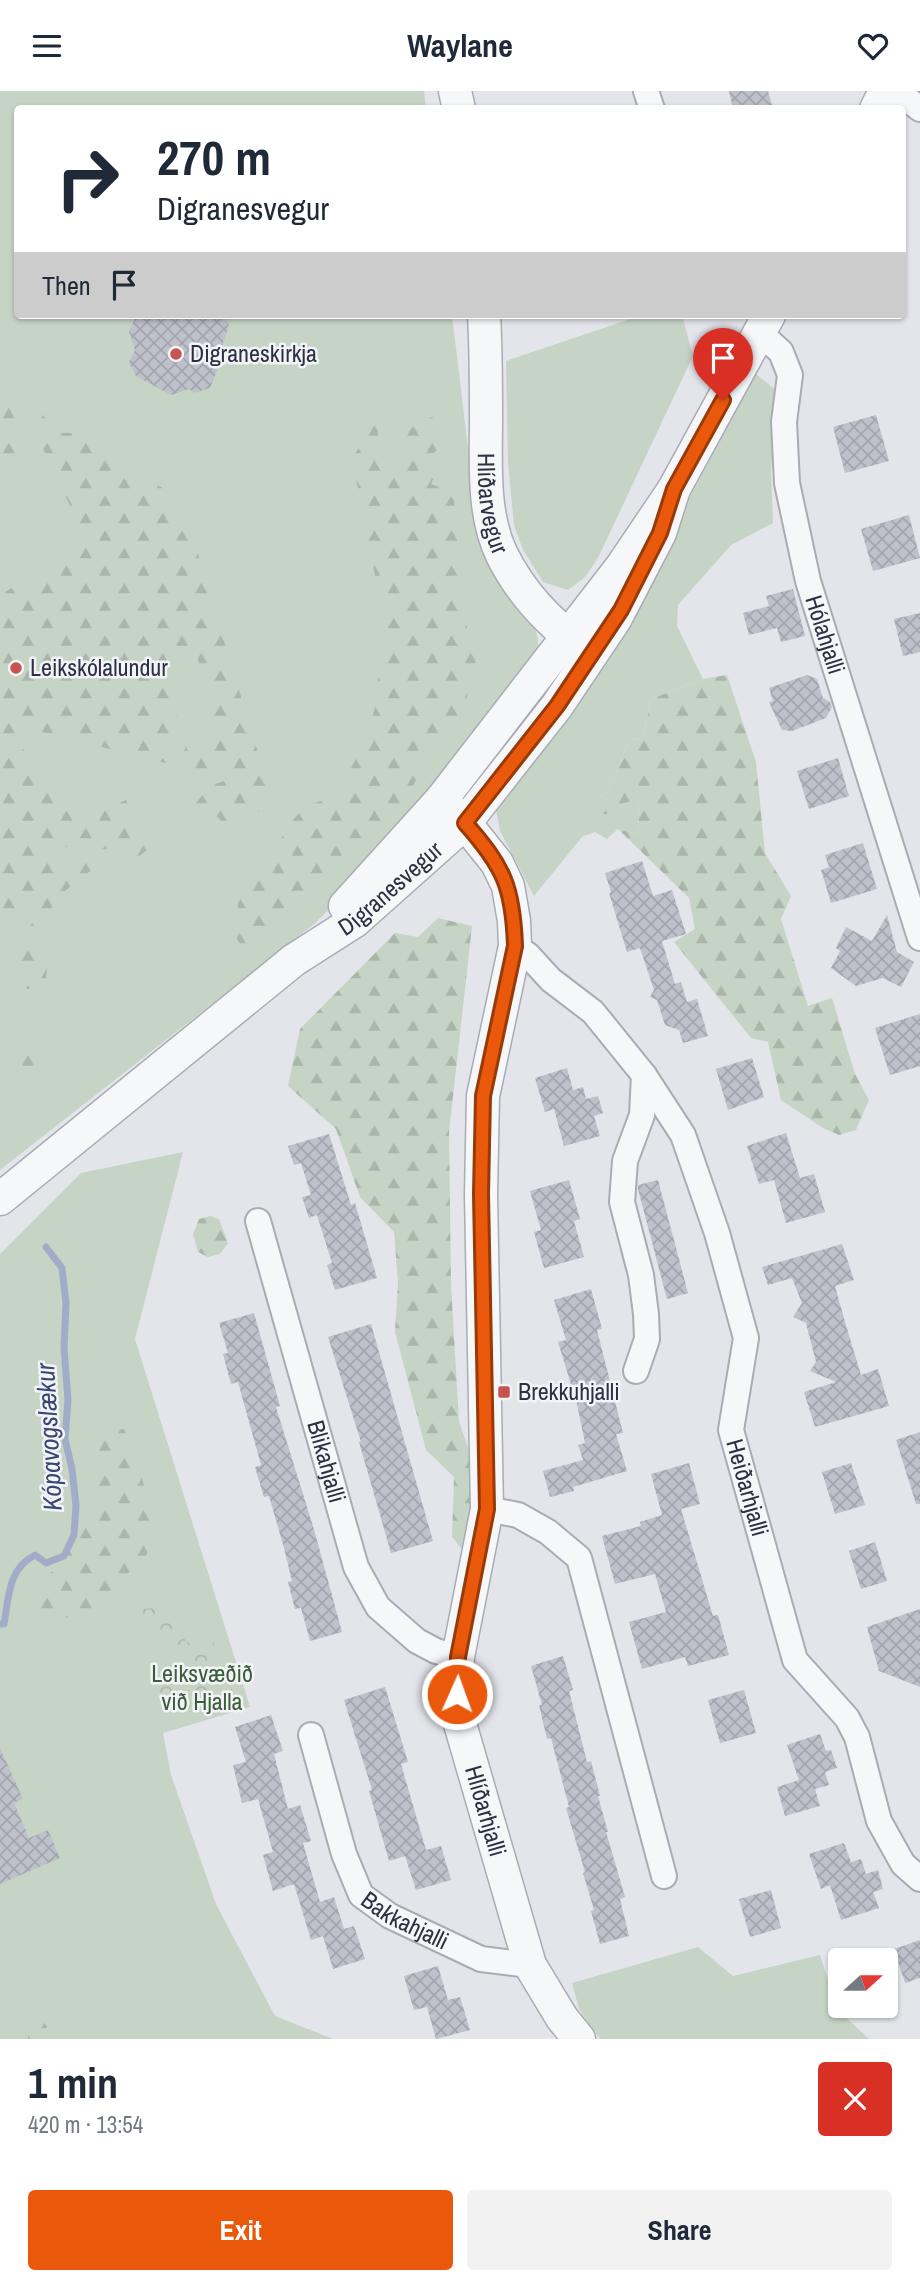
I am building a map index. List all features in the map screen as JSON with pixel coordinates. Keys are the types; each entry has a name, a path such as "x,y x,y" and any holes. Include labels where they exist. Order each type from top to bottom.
{"street":[{"path":"897,91 920,109"},
{"name":"Hlíðarvegur","path":"484,319 489,513 501,553 521,587 544,614 567,635 593,653"},
{"name":"Digranesvegur","path":"294,960 440,800 622,566 674,489 764,324"},
{"name":"Hólahjalli","path":"764,324 781,352 790,375 784,422 787,483 808,581 920,938"},
{"name":"Digranesvegur","path":"0,1199 294,960 355,921 465,823 557,706 593,653 638,577 660,533 674,489"},
{"name":"Hlíðarhjalli","path":"440,800 465,823 493,857 508,886 515,946 483,1096 481,1194 487,1509 458,1657 456,1710 530,1965 562,2018 579,2039"},
{"name":"Heiðarhjalli","path":"515,946 528,955 551,980 593,1012 645,1076 683,1135 717,1233 746,1338 731,1430 795,1660 847,1718 857,1737 879,1822 903,1864 920,1879"},
{"path":"636,1371 647,1339 646,1314 640,1275 622,1202 625,1161 642,1115 645,1076"},
{"name":"Blikahjalli","path":"258,1221 356,1567 378,1607 416,1641 436,1651 458,1657"},
{"path":"487,1509 518,1515 548,1532 579,1558 664,1876"},
{"name":"Bakkahjalli","path":"311,1735 344,1854 360,1895 390,1916 481,1959 530,1965"}],"green space":[{"path":"0,91 424,91 426,105 14,105 14,319 452,319 475,506 533,623 538,659 350,889 314,924 0,1170"},
{"path":"630,319 683,319 693,356 598,558 585,577 568,590 543,582 523,550 514,525 508,463 506,361"},
{"path":"756,374 777,391 771,471 773,523 731,545 678,605 677,626 703,679 651,699 643,738 629,740 609,791 591,804 612,814 625,803 639,797 638,834 618,829 607,839 595,832 582,837 534,896 500,831 495,805 682,512"},
{"path":"0,391 8,398 20,438 0,494"},
{"path":"380,408 387,414 378,426 377,451 392,468 402,462 408,433 416,424 432,417 445,430 442,447 429,456 437,471 431,484 445,489 454,500 464,617 476,661 466,701 400,806 348,867 246,950 237,940 238,903 305,806 336,796 365,742 375,708 384,622 352,458 362,443 372,412"},
{"path":"39,411 60,433 85,433 168,492 195,544 268,786 260,811 225,827 218,817 198,817 196,803 210,786 224,781 221,770 190,779 184,752 187,741 210,738 211,696 194,649 168,650 165,670 177,716 169,764 30,729 23,749 40,766 52,801 88,830 98,812 126,800 148,849 138,857 118,850 57,846 50,862 69,871 93,856 104,865 89,872 55,899 35,950 47,969 45,988 27,989 17,957 40,905 24,898 0,926 0,599 6,591 53,569 59,553 88,543 31,424"},
{"path":"727,675 756,762 765,853 791,896 781,919 808,1006 832,998 855,1074 869,1100 856,1130 839,1135 823,1128 781,1100 768,1042 751,1038 674,942 695,929 689,898 618,829 638,834 639,798 625,803 612,814 599,814 591,804 609,791 629,740 643,738 651,699 703,679"},
{"path":"438,918 472,926 449,1132 451,1284 459,1422 477,1472 469,1544 461,1548 452,1537 454,1477 426,1450 395,1332 398,1283 394,1232 360,1197 336,1129 288,1086 300,1029 395,933 418,937"},
{"path":"37,1049 46,1053 49,1064 30,1071 12,1064 11,1054 18,1050"},
{"path":"183,1152 135,1339 250,1707 163,1733 171,1775 216,1904 275,2016 333,2039 0,2039 0,1254 81,1173"},
{"path":"210,1216 219,1219 228,1243 220,1254 208,1257 198,1252 193,1234 199,1219"},
{"path":"124,1429 134,1450 157,1532 141,1566 123,1576 103,1610 83,1619 44,1615 36,1594 74,1543 96,1501 98,1480 92,1447 107,1431"},
{"name":"Leiksvæðið við Hjalla","path":"175,1606 185,1640 196,1648 212,1639 236,1700 206,1713 161,1711 156,1689 193,1664 164,1647 158,1626 139,1620 143,1609"},
{"path":"698,1947 733,1976 820,1955 828,1979 828,2018 847,2018 869,2039 600,2039 579,2009 572,1983"},
{"path":"38,2017 47,2026 45,2039 28,2039 28,2023"}],"building":[{"path":"729,91 768,91 772,105 732,105"},
{"name":"Digraneskirkja","path":"135,319 225,319 229,325 218,358 221,361 210,388 194,393 189,389 171,395 136,376 129,362 135,350 129,331"},
{"path":"876,415 889,461 845,473 833,427"},
{"path":"909,515 920,558 873,571 861,529"},
{"path":"793,589 805,636 781,642 777,628 749,635 743,613 769,606 766,596"},
{"path":"920,613 920,652 903,656 894,619"},
{"path":"807,675 817,679 823,698 830,702 832,707 826,718 792,731 782,730 769,702 773,701 769,688"},
{"path":"838,758 849,796 809,809 797,771"},
{"path":"863,843 877,889 831,903 821,870 829,867 825,855"},
{"path":"642,861 653,896 672,890 686,934 662,941 675,984 681,982 687,1002 697,999 708,1036 683,1043 679,1030 665,1025 657,1000 650,997 654,990 640,948 627,952 605,873"},
{"path":"887,915 897,952 914,962 901,987 883,978 856,986 831,968 840,951 836,948 846,927 872,941"},
{"path":"920,1014 920,1066 890,1075 875,1028"},
{"path":"752,1058 764,1097 728,1110 716,1069"},
{"path":"567,1068 573,1090 583,1087 586,1099 598,1096 603,1113 594,1116 600,1136 564,1146 554,1109 545,1112 535,1078"},
{"path":"786,1133 800,1178 814,1174 825,1212 786,1223 774,1180 759,1184 747,1146"},
{"path":"329,1134 351,1205 355,1203 377,1278 335,1290 327,1265 332,1263 317,1215 309,1218 302,1197 311,1195 301,1163 294,1165 288,1146"},
{"path":"569,1180 580,1219 574,1221 584,1257 544,1268 534,1232 541,1230 530,1191"},
{"path":"658,1180 688,1293 667,1299 638,1189 638,1185"},
{"path":"842,1244 854,1280 835,1286 845,1322 861,1375 878,1369 889,1406 815,1427 804,1392 836,1382 810,1371 816,1362 806,1323 793,1317 802,1303 792,1278 768,1285 762,1267"},
{"path":"591,1289 602,1329 597,1330 623,1433 616,1434 627,1471 573,1487 574,1491 550,1497 543,1471 583,1460 578,1445 585,1443 577,1404 558,1342 566,1340 554,1300"},
{"path":"254,1313 280,1406 276,1407 342,1632 310,1641 301,1608 295,1609 284,1548 269,1496 264,1497 255,1467 261,1465 238,1382 231,1384 223,1354 228,1353 219,1323"},
{"path":"371,1324 433,1541 391,1553 361,1442 328,1337"},
{"path":"920,1432 920,1504 916,1504 896,1440"},
{"path":"689,1463 700,1504 681,1509 713,1616 718,1615 729,1655 688,1666 685,1657 642,1669 629,1622 666,1612 655,1574 615,1584 602,1536 641,1526 640,1522 662,1515 651,1474"},
{"path":"851,1463 865,1505 835,1514 822,1472"},
{"path":"875,1542 887,1581 861,1589 849,1551"},
{"path":"920,1609 920,1687 879,1671 867,1627"},
{"path":"563,1656 573,1690 569,1691 587,1762 591,1761 606,1832 625,1897 620,1899 629,1936 600,1944 583,1873 585,1872 566,1808 569,1807 551,1738 547,1739 539,1705 542,1705 531,1666"},
{"path":"385,1687 408,1762 401,1764 426,1850 441,1846 451,1880 416,1890 405,1856 389,1861 369,1791 372,1790 344,1700"},
{"path":"744,1690 756,1733 720,1743 708,1700"},
{"path":"271,1715 283,1751 274,1754 288,1809 300,1805 311,1841 303,1843 320,1902 334,1897 344,1929 354,1926 365,1959 333,1969 323,1936 311,1940 294,1884 273,1891 263,1855 273,1852 258,1799 242,1803 233,1765 246,1762 235,1727"},
{"path":"820,1734 826,1751 831,1750 837,1768 825,1772 829,1785 815,1789 820,1806 785,1816 777,1787 799,1780 787,1745"},
{"path":"0,1748 23,1799 14,1803 29,1838 48,1830 60,1858 0,1884"},
{"path":"844,1843 851,1862 861,1859 866,1874 878,1870 883,1889 873,1892 879,1908 841,1920 830,1885 821,1889 809,1854"},
{"path":"771,1890 781,1928 750,1937 739,1899"},
{"path":"920,1940 920,1978 905,1983 897,1948"},
{"path":"438,1966 448,2000 460,1997 470,2030 436,2039 427,2007 414,2010 404,1976"}],"waterway":[{"name":"Kópavogslækur","path":"0,1624 4,1624 11,1584 19,1568 35,1555 46,1563 64,1556 74,1535 76,1505 65,1439 68,1400 64,1348 66,1303 62,1268 46,1247"}],"place":[{"name":"Digraneskirkja","path":"176,354"},
{"name":"Leikskólalundur","path":"16,668"},
{"name":"Brekkuhjalli","path":"504,1392"}],"route":[{"path":"457,1694 458,1657 487,1509 481,1194 483,1096 515,946 508,886 485,845 465,823 557,706 621,610 660,533 674,489 723,400"}]}
